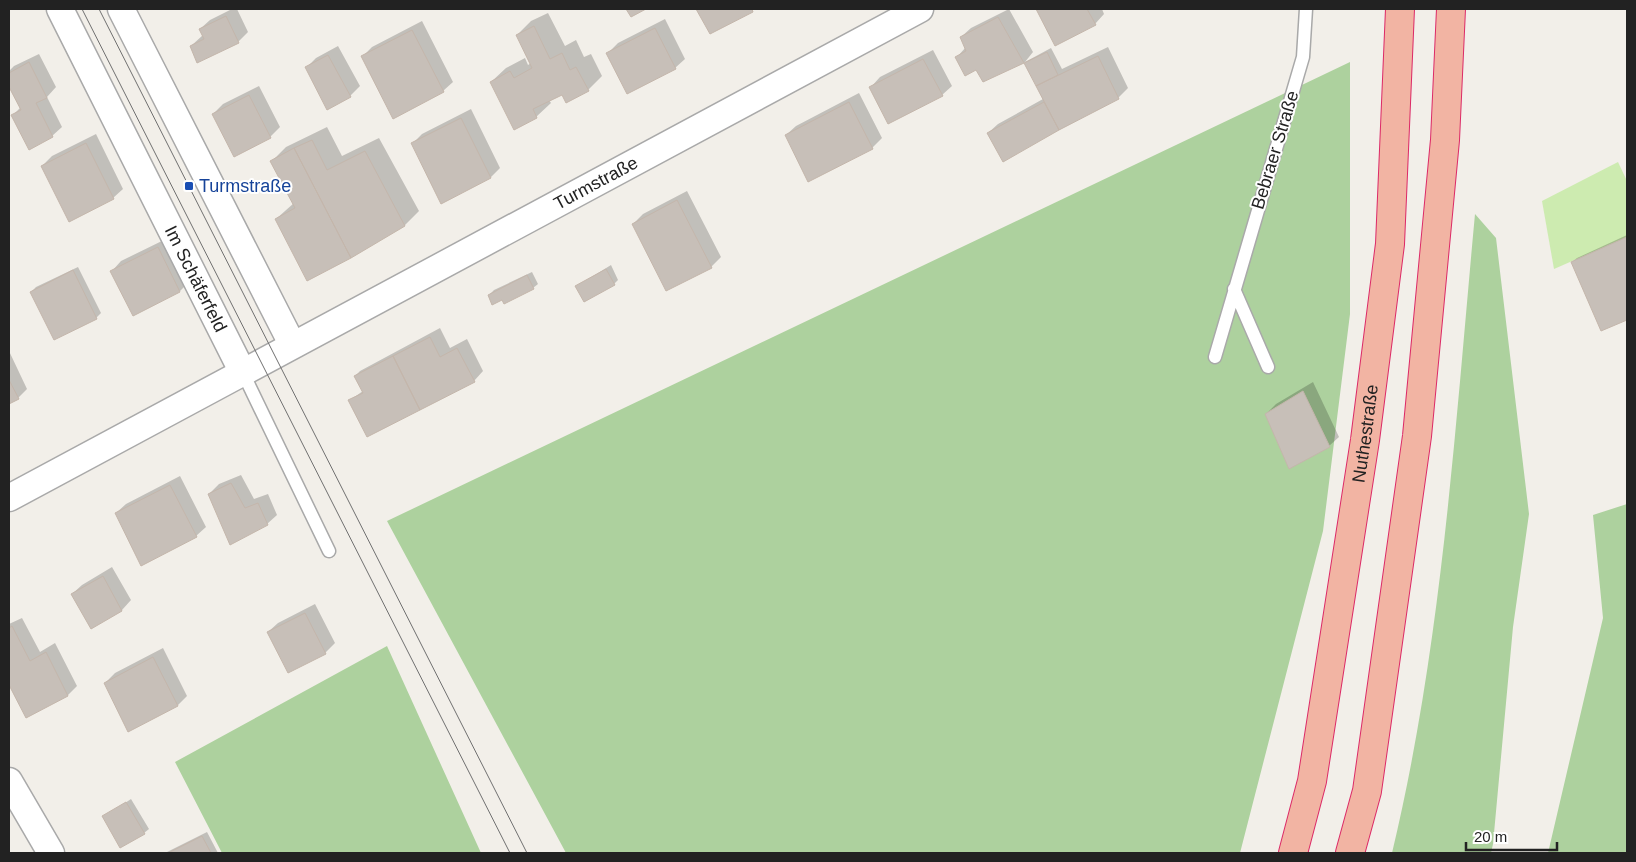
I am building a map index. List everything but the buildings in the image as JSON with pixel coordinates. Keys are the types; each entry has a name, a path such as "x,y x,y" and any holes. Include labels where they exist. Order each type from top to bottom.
{"highway":[{"name":"Nuthestraße","path":"1293,853 1312,781 1365,440 1389,254 1400,9"},
{"path":"1350,853 1367,791 1417,436 1445,140 1451,9"}],"street":[{"name":"Im Schäferfeld","path":"60,9 243,373"},
{"path":"122,9 292,344"},
{"name":"Turmstraße","path":"9,498 243,373 292,344 920,9"},
{"path":"9,781 51,853"}],"lane":[{"name":"Bebraer Straße","path":"1215,356 1303,56 1306,9"},
{"path":"1234,289 1268,367"},
{"name":"Im Schäferfeld","path":"243,373 329,551"}],"green space":[{"path":"1350,62 1350,314 1323,531 1240,853 566,853 387,521"},
{"path":"1618,162 1627,181 1627,237 1554,269 1542,201"},
{"path":"1475,214 1496,238 1529,514 1513,627 1493,844 1491,853 1392,853 1409,774 1435,615 1453,455"},
{"path":"1627,504 1627,853 1548,853 1603,618 1593,515"},
{"path":"387,646 481,853 222,853 175,762"}],"tram line":[{"path":"82,9 510,853"},
{"path":"99,9 527,853"}],"place":[{"name":"Turmstraße","path":"189,186"}]}
